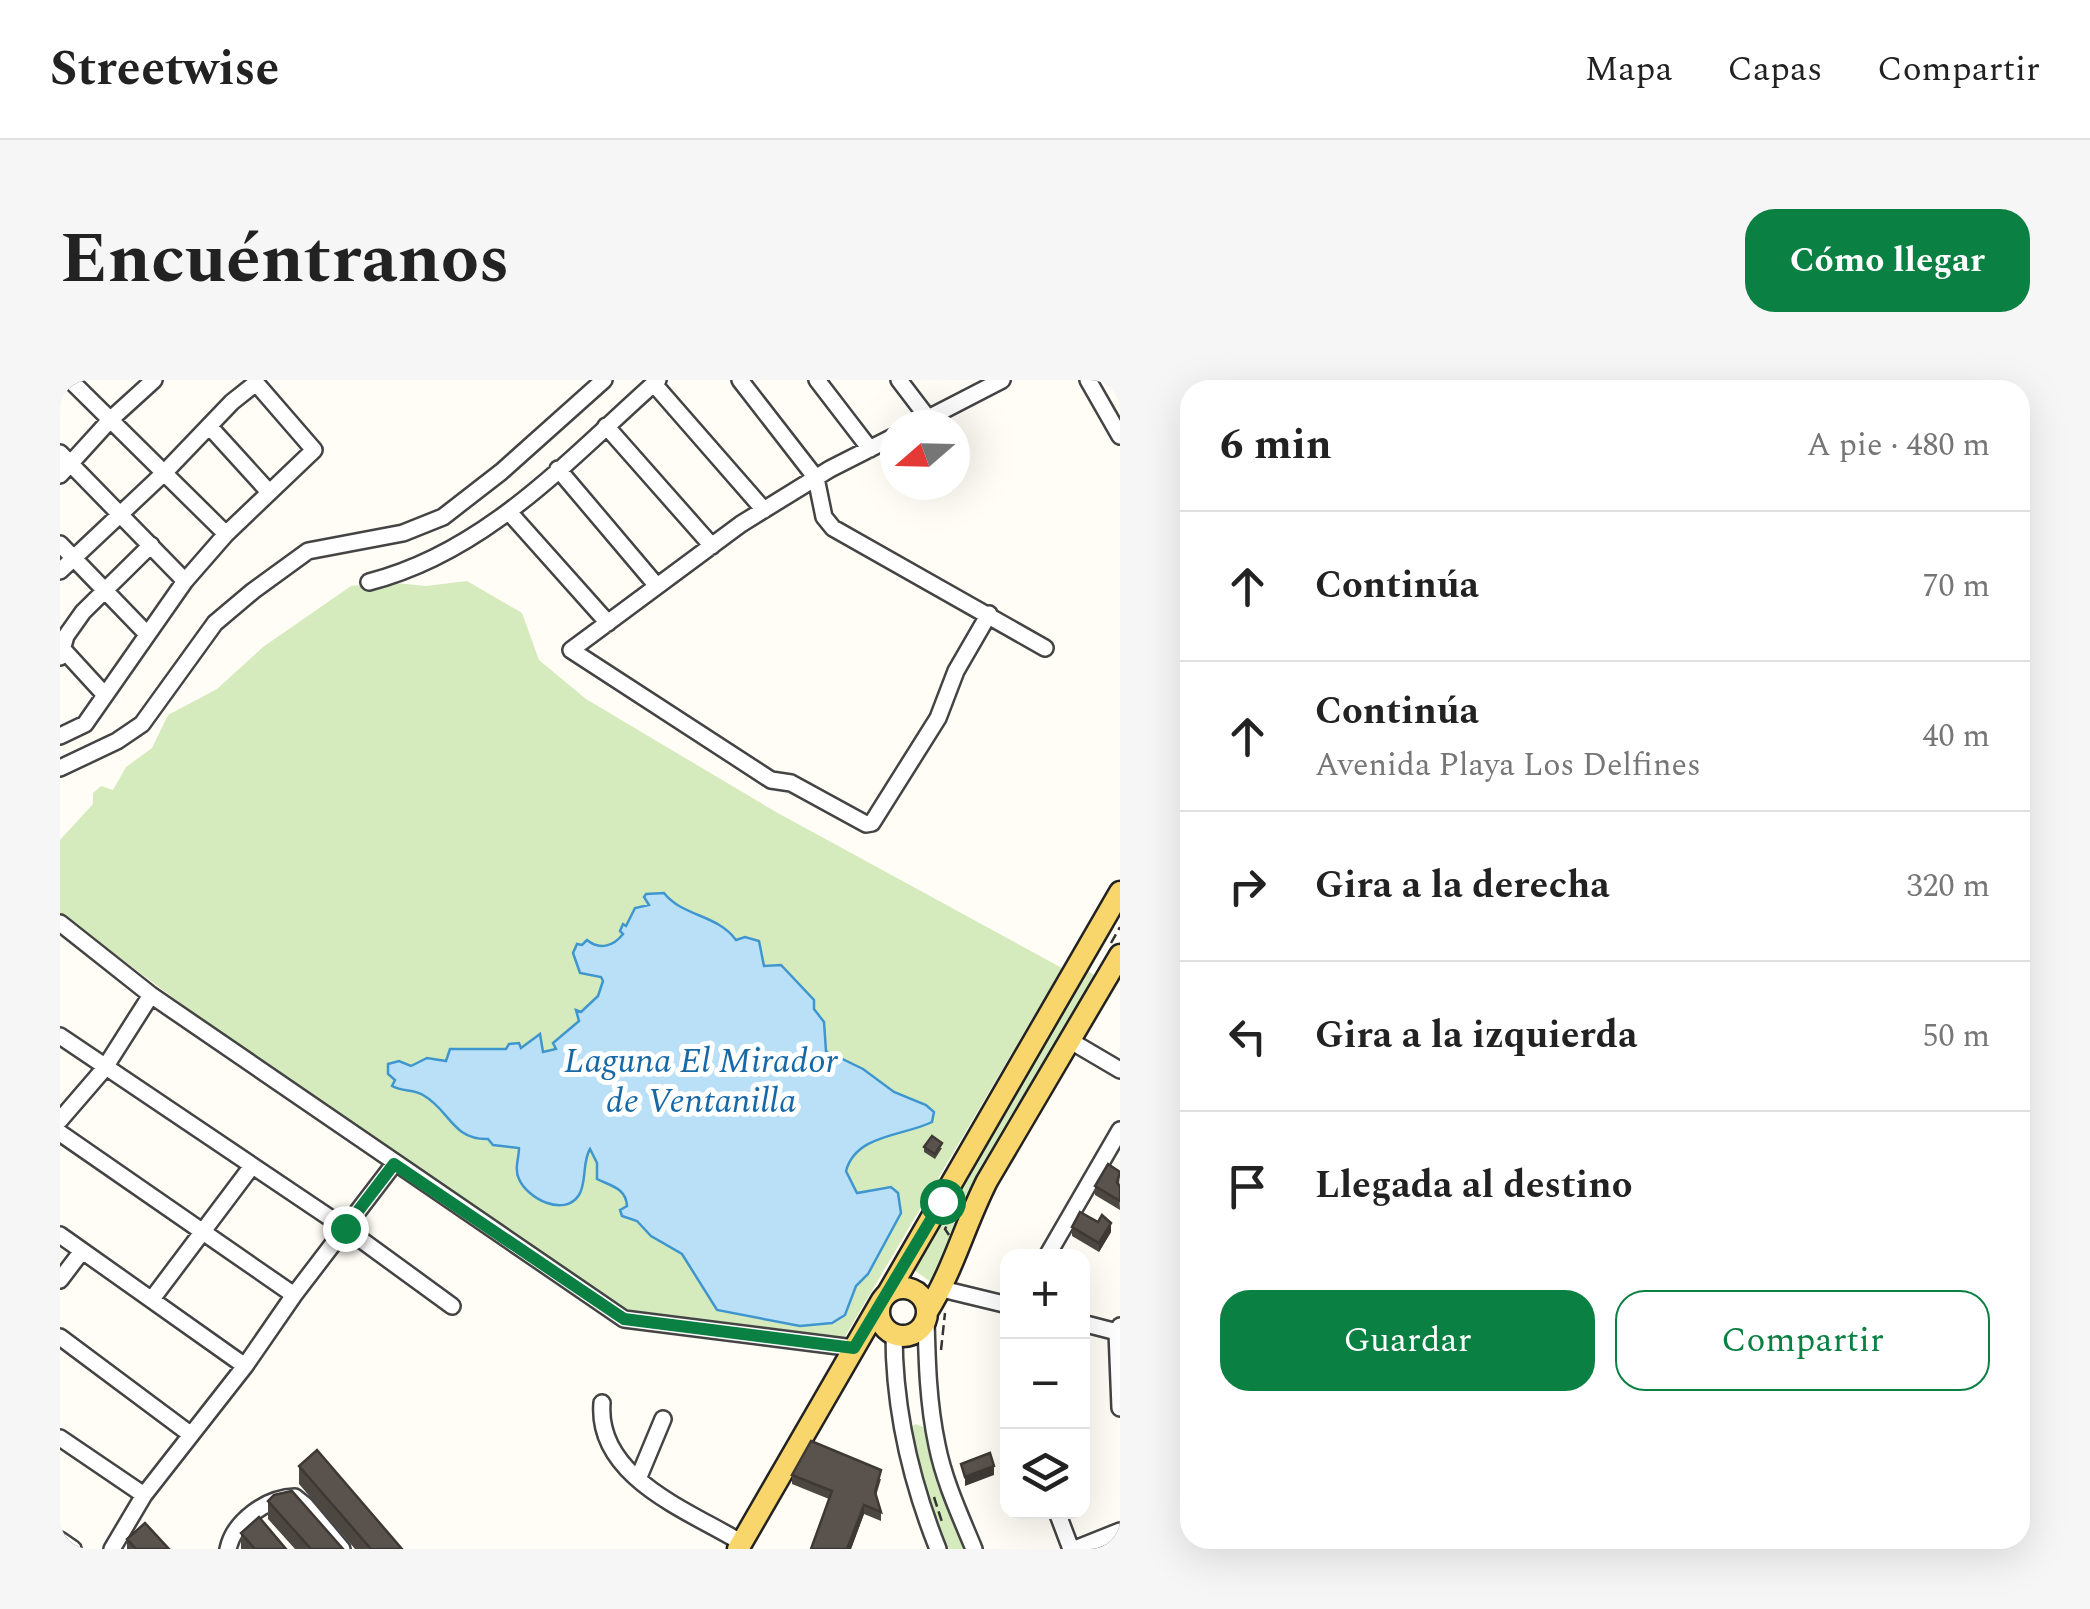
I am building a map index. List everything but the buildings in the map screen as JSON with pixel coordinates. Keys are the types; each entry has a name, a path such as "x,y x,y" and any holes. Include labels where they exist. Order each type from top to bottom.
{"main road":[{"path":"740,1546 1120,892"},
{"path":"854,1348 891,1332 910,1335 917,1331 942,1288 969,1216 1120,957"},
{"path":"942,1201 969,1216"},
{"path":"891,1332 879,1313 885,1296 902,1288 917,1292 926,1315"}],"street":[{"path":"70,380 226,534"},
{"path":"154,380 64,464 185,581"},
{"path":"60,768 117,741 142,724 214,623 252,590 308,551 404,533 443,517 502,472 604,380"},
{"path":"740,380 816,478 824,516 834,528 1044,648"},
{"path":"817,380 870,448"},
{"path":"900,380 915,410"},
{"path":"941,410 983,384 1002,380"},
{"path":"1088,380 1120,436"},
{"path":"370,582 402,574 458,548 509,512 656,382 764,510"},
{"path":"60,571 256,383 314,450 226,534 185,581 85,724 60,736"},
{"path":"209,426 269,492"},
{"path":"606,426 712,546"},
{"path":"880,443 764,510 571,650 771,780 791,783 866,824 872,823 938,718 956,671 989,614"},
{"path":"558,469 657,586"},
{"path":"509,512 608,623"},
{"path":"60,544 146,633"},
{"path":"104,694 61,651 66,636 102,590 151,545"},
{"path":"60,923 151,994 624,1319 854,1348"},
{"path":"1091,941 1120,957"},
{"path":"60,1120 104,1068 151,994"},
{"path":"60,1036 345,1228 452,1306"},
{"path":"1069,1040 1120,1070"},
{"path":"1052,1249 1120,1130"},
{"path":"60,1132 294,1295"},
{"path":"112,1549 144,1495 394,1164"},
{"path":"152,1299 252,1166"},
{"path":"60,1236 244,1366"},
{"path":"60,1280 82,1251"},
{"path":"942,1288 1000,1302"},
{"path":"926,1315 931,1416 948,1484 974,1549"},
{"path":"1090,1324 1119,1329 1120,1408"},
{"path":"891,1332 900,1420 910,1466 938,1549"},
{"path":"60,1337 190,1434"},
{"path":"602,1404 604,1432 618,1457 638,1479 652,1492 740,1546"},
{"path":"900,1420 931,1416"},
{"path":"638,1479 663,1419"},
{"path":"60,1438 144,1495"},
{"path":"228,1549 230,1538 245,1520 269,1502 295,1497 342,1549"},
{"path":"1060,1519 1073,1549 1120,1531"},
{"path":"60,1540 73,1549"}],"path":[{"path":"931,1494 937,1501 946,1533"}],"green space":[{"path":"467,581 522,613 539,660 586,699 776,812 1062,968 844,1338 623,1309 239,1047 60,913 60,840 93,804 93,793 101,786 113,790 126,767 152,748 168,715 217,689 263,647 351,586 386,582 426,586"},
{"path":"1082,968 1100,978 965,1206 960,1206 955,1199 977,1150"},
{"path":"946,1214 960,1221 935,1285 914,1270"},
{"path":"916,1424 923,1427 931,1460 939,1470 968,1549 946,1549 920,1482 909,1428"}],"water":[{"name":"Laguna El Mirador de Ventanilla","path":"664,893 681,907 719,925 736,940 745,937 759,941 764,966 781,965 814,1000 814,1009 824,1022 826,1051 934,1112 932,1122 870,1143 851,1159 846,1171 857,1193 891,1187 898,1193 901,1213 868,1274 856,1286 845,1315 832,1323 800,1326 717,1310 682,1254 651,1236 637,1221 622,1216 620,1210 627,1206 624,1195 597,1179 597,1163 590,1149 579,1195 564,1205 546,1203 530,1193 519,1179 519,1148 493,1145 488,1139 466,1135 423,1095 392,1086 395,1080 388,1074 388,1064 399,1061 411,1066 427,1058 446,1061 450,1049 506,1049 509,1044 519,1043 521,1048 540,1034 543,1052 556,1049 553,1043 579,1021 576,1010 581,1012 598,996 603,981 601,977 580,973 573,953 577,944 587,940 606,946 615,942 635,908 649,905 646,894"}],"route":[{"path":"345,1228 394,1164 624,1319 854,1348 942,1201"}]}
